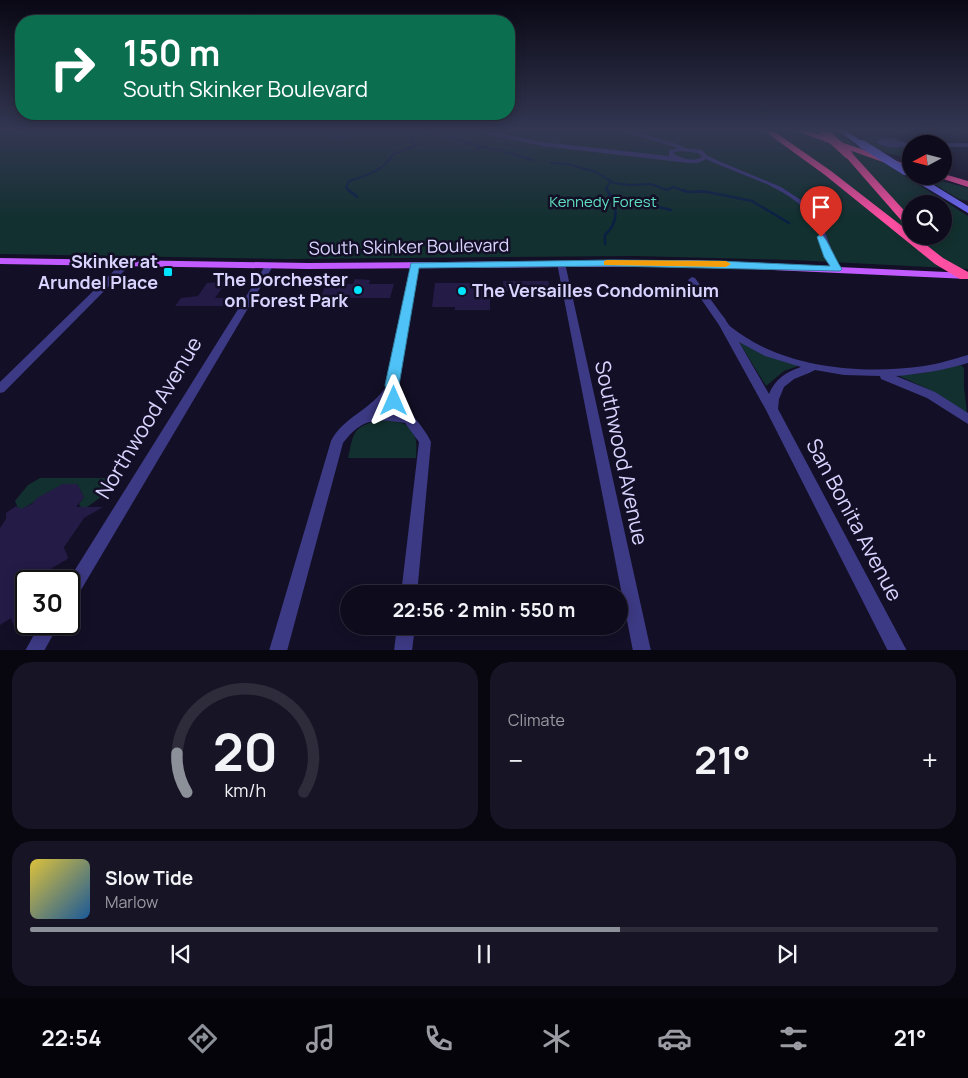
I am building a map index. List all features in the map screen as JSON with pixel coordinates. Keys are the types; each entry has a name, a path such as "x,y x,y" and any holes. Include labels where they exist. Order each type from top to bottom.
{"highway":[{"path":"810,160 939,261 967,277"},
{"path":"854,160 902,214"},
{"path":"877,160 902,170"},
{"path":"952,174 968,179"},
{"path":"952,180 968,184"},
{"path":"934,245 958,264 967,277"}],"main road":[{"name":"South Skinker Boulevard","path":"0,261 269,266 561,263 702,264 837,269 967,277"}],"street":[{"path":"714,160 756,178 789,196 806,208 817,222 829,257 837,269"},
{"path":"889,160 902,168"},
{"path":"929,185 968,210"},
{"name":"Southwood Avenue","path":"561,263 642,650"},
{"path":"0,389 126,264"},
{"path":"411,585 425,442 422,433 394,401 392,385 415,265"},
{"name":"Northwood Avenue","path":"80,576 269,266"},
{"name":"San Bonita Avenue","path":"692,280 724,324 772,410 898,650"},
{"path":"724,324 735,335 762,351 793,362 816,367 869,372 917,371 968,359"},
{"path":"772,410 776,387 783,380 793,373 816,367"},
{"path":"869,372 895,379 936,398 968,418"},
{"path":"278,650 337,441 347,429 383,400 392,385"},
{"path":"358,421 384,415 410,420"},
{"path":"34,650 43,635"},
{"path":"403,650 405,635"}],"green space":[{"name":"Kennedy Forest","path":"0,160 880,160 902,174 902,185 919,185 935,195 902,195 902,245 952,245 952,206 968,216 968,269 792,260 634,256 286,259 0,254"},
{"path":"952,184 968,188 968,201 959,199 936,185"},
{"path":"739,342 798,366 784,371 766,386"},
{"path":"961,365 964,368 967,413 932,391 897,375 922,373"},
{"path":"380,420 399,422 410,428 416,440 416,458 348,458 353,436 359,428"},
{"path":"40,478 113,478 101,497 83,510 79,504 84,497 77,484 63,484 19,511 15,501 28,485"}],"building":[{"name":"The Dorchester on Forest Park","path":"355,279 370,280 369,284 394,284 390,298 333,298 333,296 321,296 326,284 353,284"},
{"path":"503,281 548,281 551,291 504,291"},
{"path":"226,282 215,298 230,298 225,306 175,306 181,298 198,296 207,283"},
{"name":"The Versailles Condominium","path":"435,283 485,283 485,285 490,285 490,310 455,310 455,307 432,307"},
{"path":"63,484 77,484 84,497 76,507 103,507 84,518 64,547 68,558 66,560 51,570 15,570 15,624 13,625 11,618 0,625 0,528 6,519 6,513 16,506 21,509 32,504 37,498"}],"waterway":[{"path":"350,192 346,188 349,181 374,172 389,160"},
{"path":"551,163 568,164 596,172 614,183 630,185 651,184 667,190 673,187 687,192"},
{"path":"608,192 606,189 610,182"},
{"path":"349,190 357,197"},
{"path":"607,190 611,195"},
{"path":"683,190 689,192 703,191 752,201 789,223"},
{"path":"696,192 705,192"},
{"path":"605,244 605,235 610,230 616,213 611,195"},
{"path":"611,195 671,210"}],"slow traffic":[{"path":"607,263 726,264"}],"place":[{"name":"Skinker at Arundel Place","path":"168,272"},
{"name":"The Dorchester on Forest Park","path":"358,290"},
{"name":"The Versailles Condominium","path":"462,291"}],"route":[{"path":"394,401 392,385 415,265 719,264 837,269 829,257 821,237"}]}
